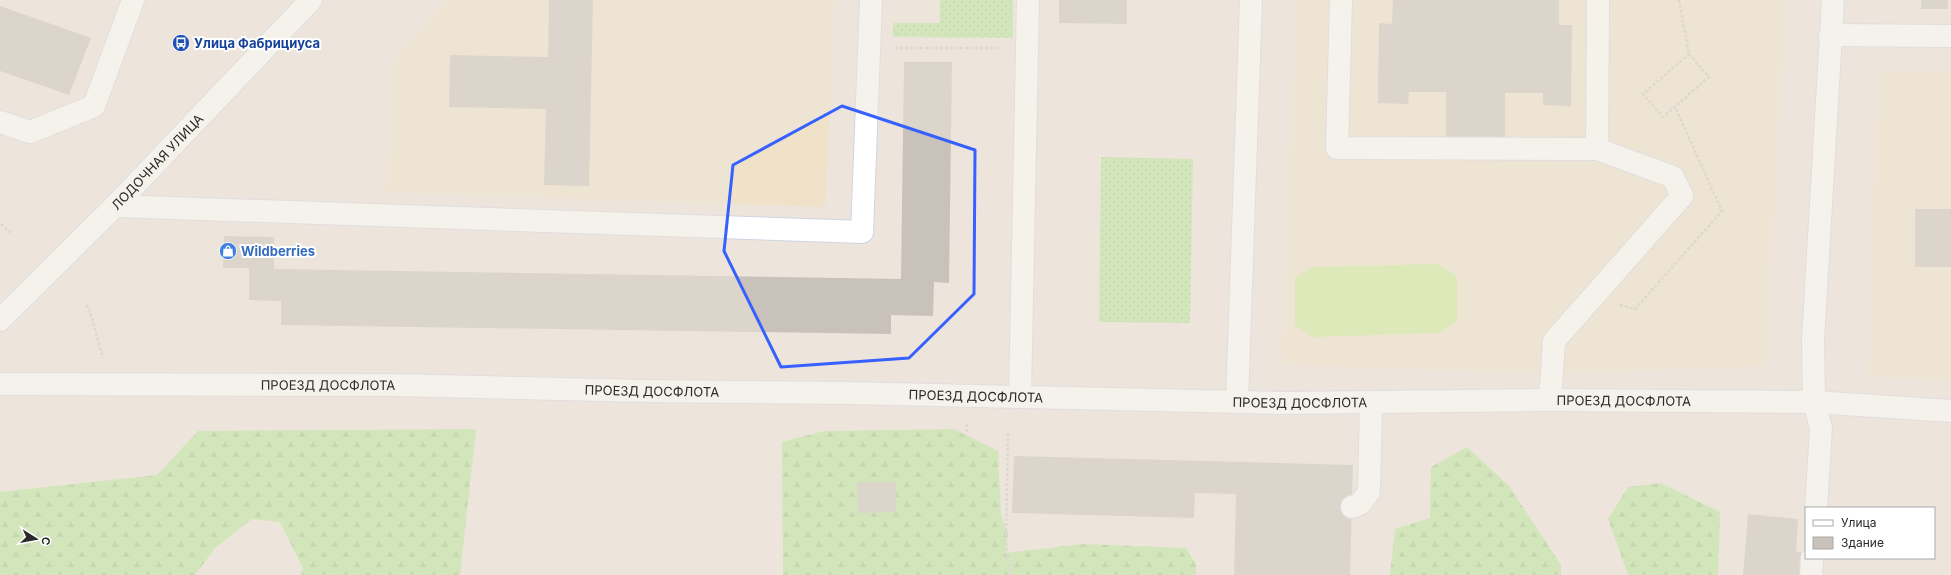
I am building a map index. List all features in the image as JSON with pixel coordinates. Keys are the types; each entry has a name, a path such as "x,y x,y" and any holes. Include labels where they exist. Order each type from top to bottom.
{"street":[{"path":"0,122 30,132 94,106 133,0"},
{"name":"ЛОДОЧНАЯ УЛИЦА","path":"0,320 115,206 310,0"},
{"path":"115,206 862,232 871,0"},
{"path":"1020,397 1028,0"},
{"path":"1237,402 1251,0"},
{"path":"1341,0 1337,148 1597,148 1673,177 1682,196 1554,341 1550,400"},
{"path":"1597,148 1598,0"},
{"path":"1816,507 1821,428 1814,402 1812,340 1830,36 1834,0"},
{"path":"1830,36 1951,36"},
{"name":"ПРОЕЗД ДОСФЛОТА","path":"0,384 394,385 1237,402 1550,400 1814,402 1951,411"},
{"path":"1352,507 1360,504 1369,492 1371,402"},
{"path":"1811,575 1812,559"}],"path":[{"path":"1679,0 1690,54 1710,76 1663,117 1643,94 1690,54"},
{"path":"869,48 1027,48"},
{"path":"1,224 11,233"},
{"path":"86,305 89,308 103,359"},
{"path":"967,422 967,432"},
{"path":"1008,433 1006,542 1010,575"}],"highlighted area":[{"path":"842,106 975,150 974,294 909,358 781,367 724,251 733,165"}],"shaded area":[{"path":"447,0 835,0 825,207 386,192 395,59"},
{"path":"1297,0 1785,0 1765,366 1552,373 1284,365 1282,350"},
{"path":"1878,71 1951,71 1951,380 1869,376"}],"green space":[{"path":"940,0 1013,0 1013,38 893,37 893,23 940,23"},
{"path":"1101,157 1193,159 1190,323 1099,322"},
{"path":"1437,264 1457,276 1457,321 1439,333 1313,337 1295,325 1295,278 1312,267"},
{"path":"476,429 460,575 301,575 303,568 280,522 252,519 215,548 195,575 0,575 0,492 157,475 198,431"},
{"path":"954,429 998,451 1001,515 1008,534 1005,553 1083,544 1186,548 1196,564 1196,575 783,575 782,442 824,431"},
{"path":"1467,447 1509,486 1561,565 1561,575 1390,575 1395,529 1430,518 1431,467"},
{"path":"1661,483 1720,512 1718,575 1628,575 1608,519 1628,487"}],"building":[{"path":"549,0 593,0 589,186 544,185 546,109 449,107 450,55 548,57"},
{"path":"1059,0 1127,0 1127,24 1059,23"},
{"path":"1393,0 1559,0 1559,25 1572,25 1571,106 1543,105 1543,93 1505,93 1505,138 1446,137 1446,92 1409,92 1408,104 1378,103 1379,23 1392,24"},
{"path":"1921,0 1948,0 1948,9 1921,9"},
{"path":"0,6 91,38 69,95 0,71"},
{"path":"904,62 952,62 949,283 934,282 933,316 891,315 891,334 281,325 281,301 249,300 249,268 223,268 224,236 274,237 274,269 901,279"},
{"path":"1915,209 1951,209 1951,267 1915,267"},
{"path":"1014,456 1353,465 1350,575 1234,575 1236,494 1195,493 1194,518 1012,513"},
{"path":"857,482 896,482 896,512 858,513"},
{"path":"1748,514 1798,519 1796,552 1804,552 1803,575 1743,575"}],"place":[{"name":"Улица Фабрициуса","path":"181,43"},
{"name":"Wildberries","path":"228,251"}]}
